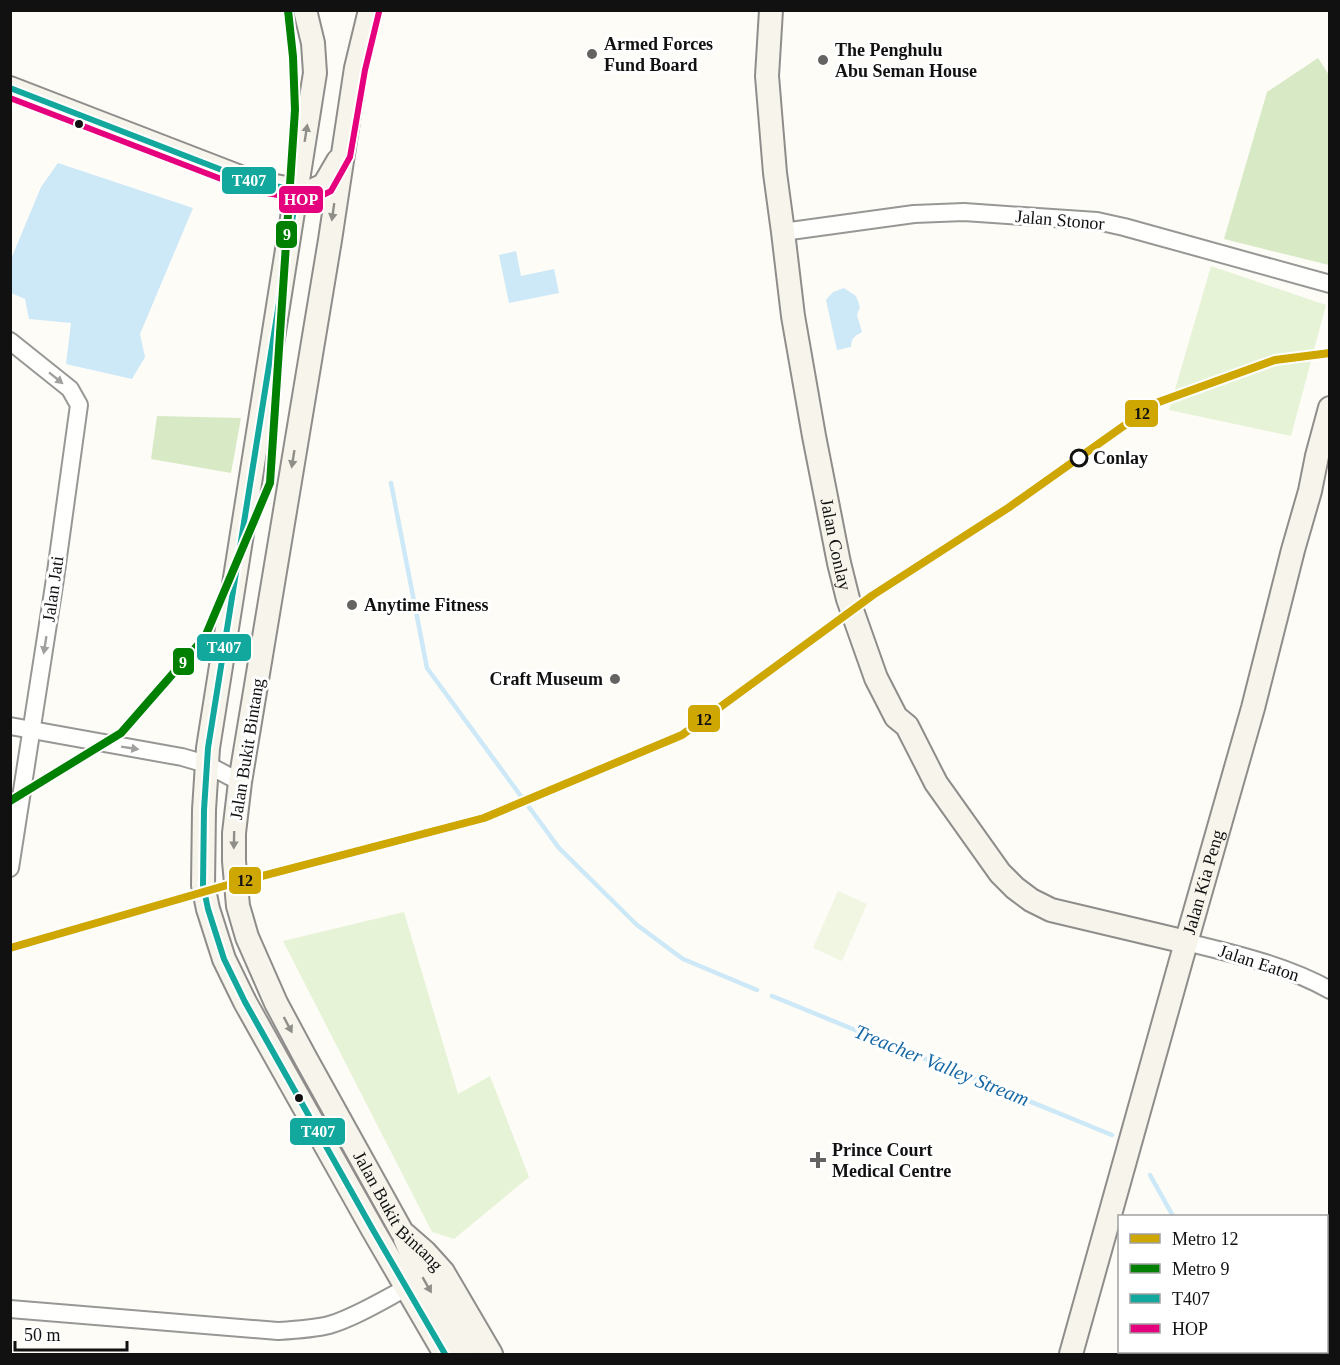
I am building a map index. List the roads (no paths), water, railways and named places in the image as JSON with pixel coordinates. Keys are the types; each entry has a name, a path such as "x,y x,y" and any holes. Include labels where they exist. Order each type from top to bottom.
{"main road":[{"name":"Jalan Bukit Bintang","path":"305,10 313,43 315,73 206,764 202,885 224,959 245,1002 445,1354"},
{"name":"Jalan Conlay","path":"771,10 767,76 775,173 796,339 839,563 848,599 876,678 896,717 907,726 936,783 1000,873 1015,888 1031,900 1051,910 1186,942"},
{"name":"Jalan Bukit Bintang","path":"368,16 356,68 330,240 240,782 234,833 238,906 247,937 276,1003 402,1232 425,1252 442,1272 491,1354"},
{"path":"10,88 253,182 309,192 324,185 342,154"},
{"name":"Jalan Kia Peng","path":"1071,1354 1253,708 1310,491 1329,408"},
{"path":"402,1232 417,1267 467,1354"}],"street":[{"name":"Jalan Stonor","path":"783,232 914,214 964,212 1097,221 1329,284"},
{"name":"Jalan Jati","path":"10,341 70,390 79,405 55,579 10,868"},
{"path":"10,726 182,757 206,764 240,782"},
{"name":"Jalan Eaton","path":"1186,942 1266,963 1314,981 1329,990"},
{"path":"10,1309 278,1331 331,1324 406,1288"}],"water":[{"path":"58,163 193,208 140,334 145,357 132,379 66,364 71,323 29,319 25,299 11,293 11,259 41,187"},
{"path":"516,251 521,276 554,269 559,293 509,303 499,255"},
{"path":"844,288 856,296 860,307 857,315 862,332 854,338 851,347 837,350 826,300 833,292"}],"waterway":[{"name":"Treacher Valley Stream","path":"391,483 427,668 559,848 637,925 683,959 757,990"},
{"name":"Treacher Valley Stream","path":"772,996 1112,1135"},
{"name":"Treacher Valley Stream","path":"1150,1175 1172,1215"}],"metro line":[{"name":"9","path":"10,801 121,733 205,637 270,483 295,110 288,10"},
{"name":"12","path":"10,948 224,886 484,818 682,735 873,595 1008,508 1156,403 1275,360 1330,353"}],"place":[{"name":"Armed Forces Fund Board","path":"592,54"},
{"name":"The Penghulu Abu Seman House","path":"823,60"},
{"name":"Conlay","path":"1079,458"},
{"name":"Anytime Fitness","path":"352,605"},
{"name":"Craft Museum","path":"615,679"},
{"name":"Prince Court Medical Centre","path":"818,1160"}]}
